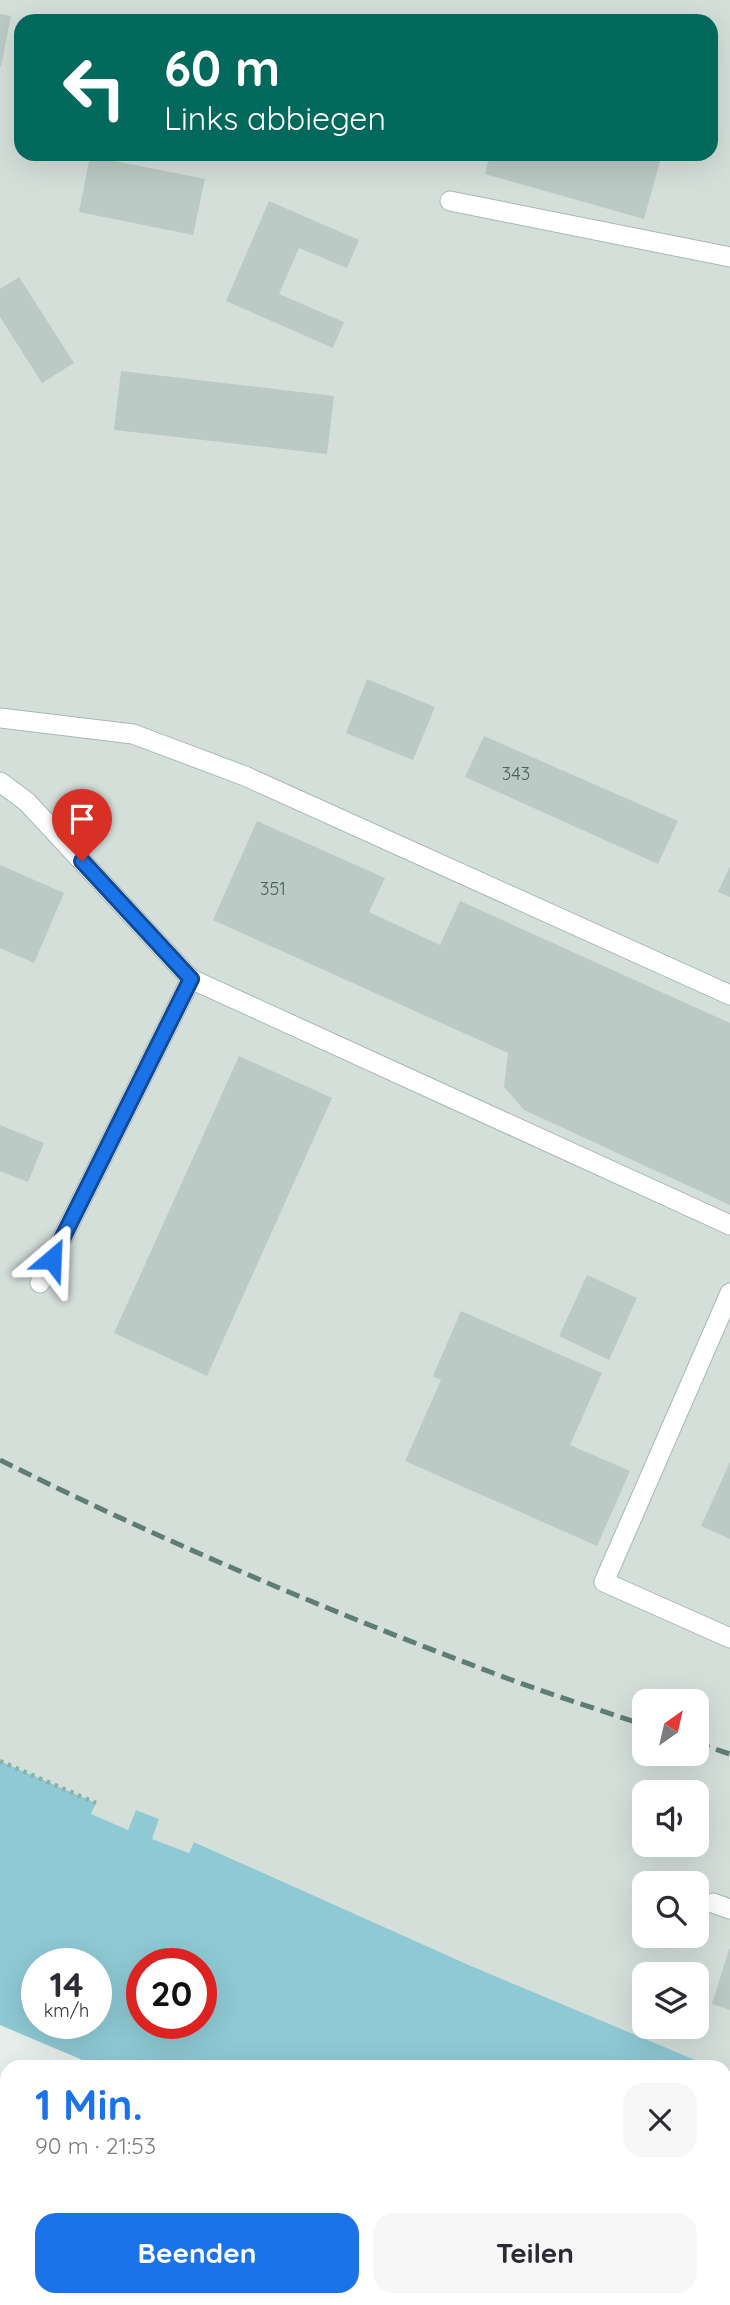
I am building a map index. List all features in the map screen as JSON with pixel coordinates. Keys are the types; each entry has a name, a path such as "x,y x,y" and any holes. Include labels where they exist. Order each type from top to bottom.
{"lane":[{"path":"450,201 730,257"},
{"path":"0,718 133,733 233,771 730,995"},
{"path":"0,782 27,802 191,979 730,1225"},
{"path":"40,1283 191,979"},
{"path":"730,1293 604,1582 730,1638"}],"path":[{"path":"0,1761 96,1803"}],"shaded area":[{"path":"0,0 730,0 730,2060 695,2060 645,2039 709,2039 709,1962 632,1962 632,2033 471,1966 195,1842 189,1853 151,1839 159,1819 136,1810 128,1830 90,1814 96,1803 0,1761"}],"water":[{"path":"0,1761 96,1803 91,1814 128,1830 136,1810 159,1819 152,1839 189,1853 194,1842 471,1966 632,2033 632,2039 645,2039 695,2060 82,2060 33,2039 112,2039 112,1948 21,1948 21,2034 0,2025"}],"building":[{"path":"0,14 11,16 1,67 0,66"},
{"path":"89,161 115,161 205,179 193,235 79,212"},
{"path":"488,161 660,161 644,219 485,174"},
{"path":"269,201 359,240 347,268 299,248 279,294 344,322 333,348 226,301"},
{"path":"19,277 74,363 42,383 0,317 0,289"},
{"path":"121,371 334,396 327,454 114,430"},
{"path":"367,679 435,707 413,760 346,733"},
{"path":"484,736 678,821 658,864 465,777"},
{"path":"257,821 385,878 369,912 440,945 460,901 730,1023 730,1205 524,1110 504,1087 508,1053 213,920"},
{"path":"0,865 64,893 34,963 0,948"},
{"path":"730,866 730,897 718,892"},
{"path":"239,1056 332,1098 207,1376 114,1333"},
{"path":"0,1125 44,1143 28,1182 0,1171"},
{"path":"587,1275 637,1298 609,1360 559,1336"},
{"path":"461,1311 602,1373 570,1445 630,1471 597,1546 405,1461 441,1380 433,1376"},
{"path":"730,1462 730,1539 701,1526"},
{"path":"730,1949 730,2010 712,2004"}],"railway":[{"path":"0,1460 182,1546 306,1599 493,1673 632,1721"},
{"path":"709,1747 730,1754"}],"route":[{"path":"52,1259 191,979 82,861"}]}
